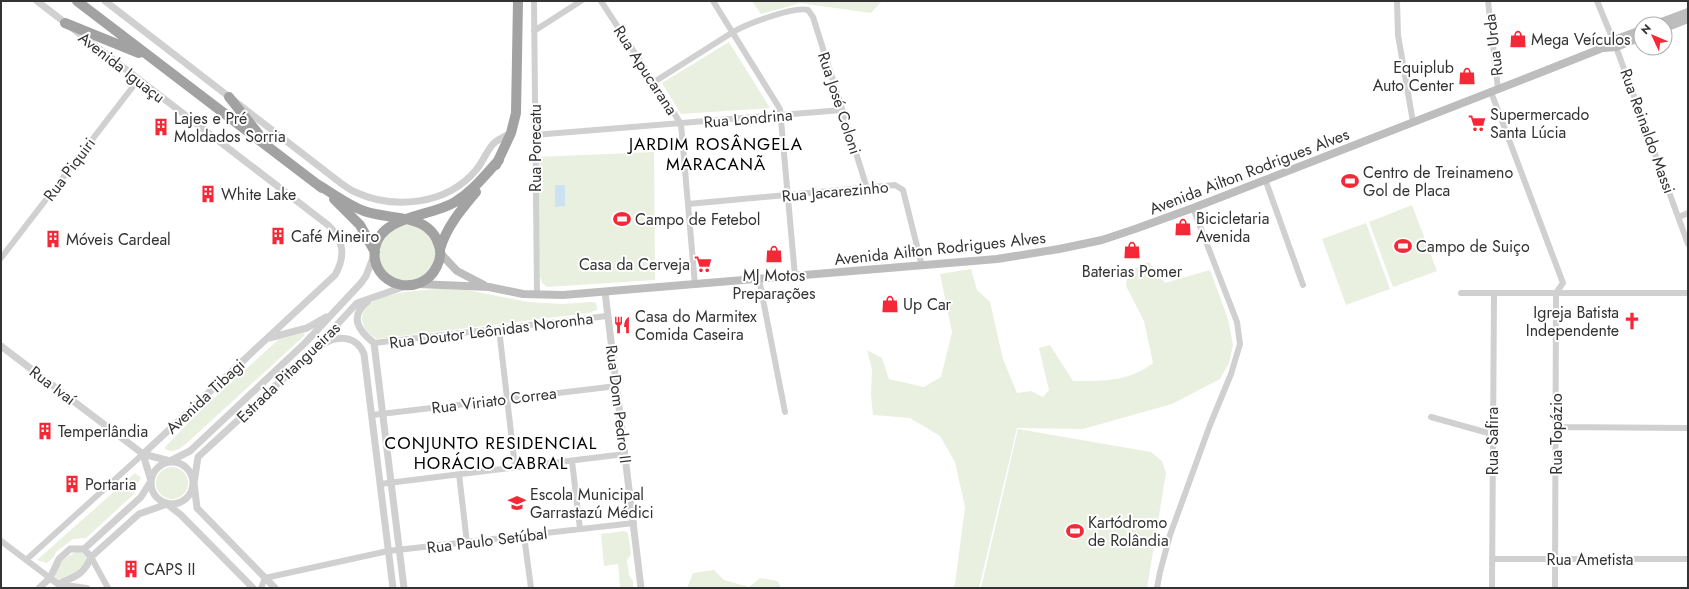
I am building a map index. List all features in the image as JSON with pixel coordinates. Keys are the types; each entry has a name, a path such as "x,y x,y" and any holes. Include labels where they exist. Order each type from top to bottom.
{"highway":[{"path":"77,1 317,184 360,225 375,252 378,268 383,275 390,281 406,286 417,284 427,279 435,271 439,263 443,239 451,222 490,175 499,160 511,133 516,113 518,94 518,1"},
{"path":"66,23 152,58"},
{"path":"229,97 270,148"},
{"path":"375,252 378,240 389,226 432,212 462,198 499,160"},
{"path":"317,184 363,211 374,215 417,221 429,228 435,234 440,251"}],"main road":[{"path":"1673,18 1688,12"},
{"path":"1673,25 1688,19"},
{"name":"Avenida Ailton Rodrigues Alves","path":"1615,44 1633,34"},
{"name":"Avenida Ailton Rodrigues Alves","path":"489,287 518,293 537,294 563,295 605,292 997,259 1082,244 1135,230 1600,49 1633,39"},
{"path":"440,251 457,271 489,287"},
{"path":"417,284 489,287"}],"street":[{"name":"Avenida Iguaçu","path":"37,1 138,80 328,224 339,238 343,252 342,260"},
{"path":"105,1 353,191 371,198 387,201 412,202 429,199 447,193 462,183 476,170 493,144 511,133"},
{"name":"Rua Porecatu","path":"534,1 534,135 537,294"},
{"path":"534,31 581,1"},
{"name":"Rua Apucarana","path":"601,1 681,124 695,285"},
{"path":"713,1 776,103 781,115 795,276"},
{"path":"1397,1 1398,36 1413,122"},
{"name":"Rua Urda","path":"1488,1 1495,90"},
{"name":"Rua Reinaldo Massi","path":"1597,1 1615,44 1688,244"},
{"name":"Rua José Coloni","path":"732,32 743,26 798,9 808,10 813,17 867,188"},
{"path":"654,82 732,32"},
{"name":"Rua Piquiri","path":"1,258 138,80"},
{"path":"1495,90 1566,293"},
{"name":"Rua Londrina","path":"534,135 842,110"},
{"path":"1265,179 1303,285"},
{"name":"Rua Jacarezinho","path":"688,204 895,186 903,190 922,266"},
{"path":"1157,588 1170,535 1205,438 1231,374 1240,344 1237,322 1193,208"},
{"path":"1679,217 1688,213"},
{"name":"Estrada Pitangueiras","path":"170,461 190,451 305,343 362,283 375,252"},
{"name":"Avenida Tibagi","path":"26,560 144,454 269,338 335,275 342,260"},
{"path":"759,279 785,412"},
{"path":"1556,293 1563,283"},
{"name":"Estrada Pitangueiras","path":"194,483 198,457 311,353 357,303 406,286"},
{"name":"Rua Dom Pedro II","path":"605,292 641,588"},
{"path":"1461,293 1688,293"},
{"name":"Rua Safira","path":"1492,588 1494,293"},
{"name":"Rua Topázio","path":"1555,588 1556,293"},
{"path":"372,297 362,305 357,321 360,330 374,343 404,588"},
{"path":"269,338 307,328 336,310"},
{"name":"Rua Doutor Leônidas Noronha","path":"374,343 607,316"},
{"path":"498,329 515,467"},
{"path":"311,353 329,340 341,337 354,340 361,347 364,354 393,588"},
{"name":"Rua Ivaí","path":"1,346 144,454 170,461"},
{"name":"Rua Viriato Correa","path":"372,414 616,386"},
{"path":"1431,417 1492,434"},
{"path":"1556,427 1688,428"},
{"path":"144,454 152,490 156,497 181,515 253,588"},
{"path":"380,484 625,454"},
{"path":"39,588 50,578 59,559 70,549 84,549 141,497 151,482 155,469 170,461 179,462 187,467 192,474 197,508 275,588"},
{"path":"572,461 580,529"},
{"path":"459,474 467,543"},
{"path":"56,586 76,576 87,567 91,557 139,514 167,504 180,503 187,498 192,491 194,483"},
{"name":"Rua Paulo Setúbal","path":"266,578 388,551 634,523"},
{"path":"524,536 531,588"},
{"path":"1,540 50,578 56,586 87,588"},
{"path":"84,549 91,557 108,588"},
{"name":"Rua Ametista","path":"1492,559 1688,559"},
{"path":"261,588 266,578"}],"green space":[{"path":"752,1 882,1 871,13 800,3 761,14"},
{"path":"729,42 770,108 681,114 662,83"},
{"path":"654,152 655,280 547,287 542,283 540,276 536,157"},
{"name":"Campo de Suiço","path":"1412,205 1437,271 1393,287 1369,222"},
{"name":"Campo de Suiço","path":"1366,223 1390,289 1346,305 1322,239"},
{"path":"407,225 418,227 427,233 433,242 435,253 433,264 427,273 418,279 407,281 396,279 387,273 381,264 379,253 381,242 387,233 396,227"},
{"path":"1149,262 1165,283 1210,270 1228,319 1233,345 1229,363 1220,379 1172,404 1083,429 1017,428 979,588 953,588 955,584 965,507 955,462 940,436 910,418 873,415 871,395 872,369 867,350 882,358 889,379 924,387 941,377 952,332 940,274 971,269 977,290 990,302 1003,359 1017,393 1031,391 1043,397 1049,390 1039,348 1050,345 1073,381 1094,381 1125,377 1144,369 1153,363 1144,321 1126,286 1127,272"},
{"path":"437,289 467,290 528,302 562,304 592,302 596,303 597,310 589,313 377,339 369,334 365,329 362,320 364,311 370,304 380,298 404,292"},
{"path":"304,333 305,335 185,444 174,451 165,449 165,447 203,408 279,339"},
{"name":"Kartódromo de Rolândia","path":"1018,429 1151,452 1162,461 1166,473 1147,588 981,588"},
{"path":"169,467 175,467 185,474 188,483 187,489 181,496 175,499 169,499 159,492 156,486 156,480 163,470"},
{"path":"135,473 141,478 135,487 134,494 86,538 73,539 56,552 54,557 47,563 37,560"},
{"path":"624,531 628,533 631,554 627,560 629,575 633,581 633,587 620,588 618,564 604,566 601,534"},
{"path":"81,551 86,557 86,561 80,568 69,577 56,579 56,570 62,561 72,554"},
{"path":"714,570 724,580 749,587 760,578 778,581 781,588 687,588 693,573"}],"water":[{"path":"555,185 565,185 565,206 555,207"}],"place":[{"name":"Mega Veículos","path":"1518,39"},
{"name":"Equiplub Auto Center","path":"1467,76"},
{"name":"Supermercado Santa Lúcia","path":"1477,123"},
{"name":"Lajes e Pré Moldados Sorria","path":"161,127"},
{"name":"Centro de Treinameno Gol de Placa","path":"1350,181"},
{"name":"White Lake","path":"208,194"},
{"name":"Campo de Fetebol","path":"622,219"},
{"name":"Bicicletaria Avenida","path":"1183,227"},
{"name":"Café Mineiro","path":"278,236"},
{"name":"Móveis Cardeal","path":"53,239"},
{"name":"Campo de Suiço","path":"1403,246"},
{"name":"Baterias Pomer","path":"1132,250"},
{"name":"MJ Motos Preparações","path":"774,254"},
{"name":"Casa da Cerveja","path":"703,264"},
{"name":"Up Car","path":"890,304"},
{"name":"Igreja Batista Independente","path":"1632,321"},
{"name":"Casa do Marmitex Comida Caseira","path":"622,325"},
{"name":"Temperlândia","path":"45,431"},
{"name":"Portaria","path":"72,484"},
{"name":"Escola Municipal Garrastazú Médici","path":"517,503"},
{"name":"Kartódromo de Rolândia","path":"1075,531"},
{"name":"CAPS II","path":"131,569"}],"district":[{"name":"JARDIM ROSÂNGELA MARACANÃ","path":"716,154"},
{"name":"CONJUNTO RESIDENCIAL HORÁCIO CABRAL","path":"491,453"}]}
